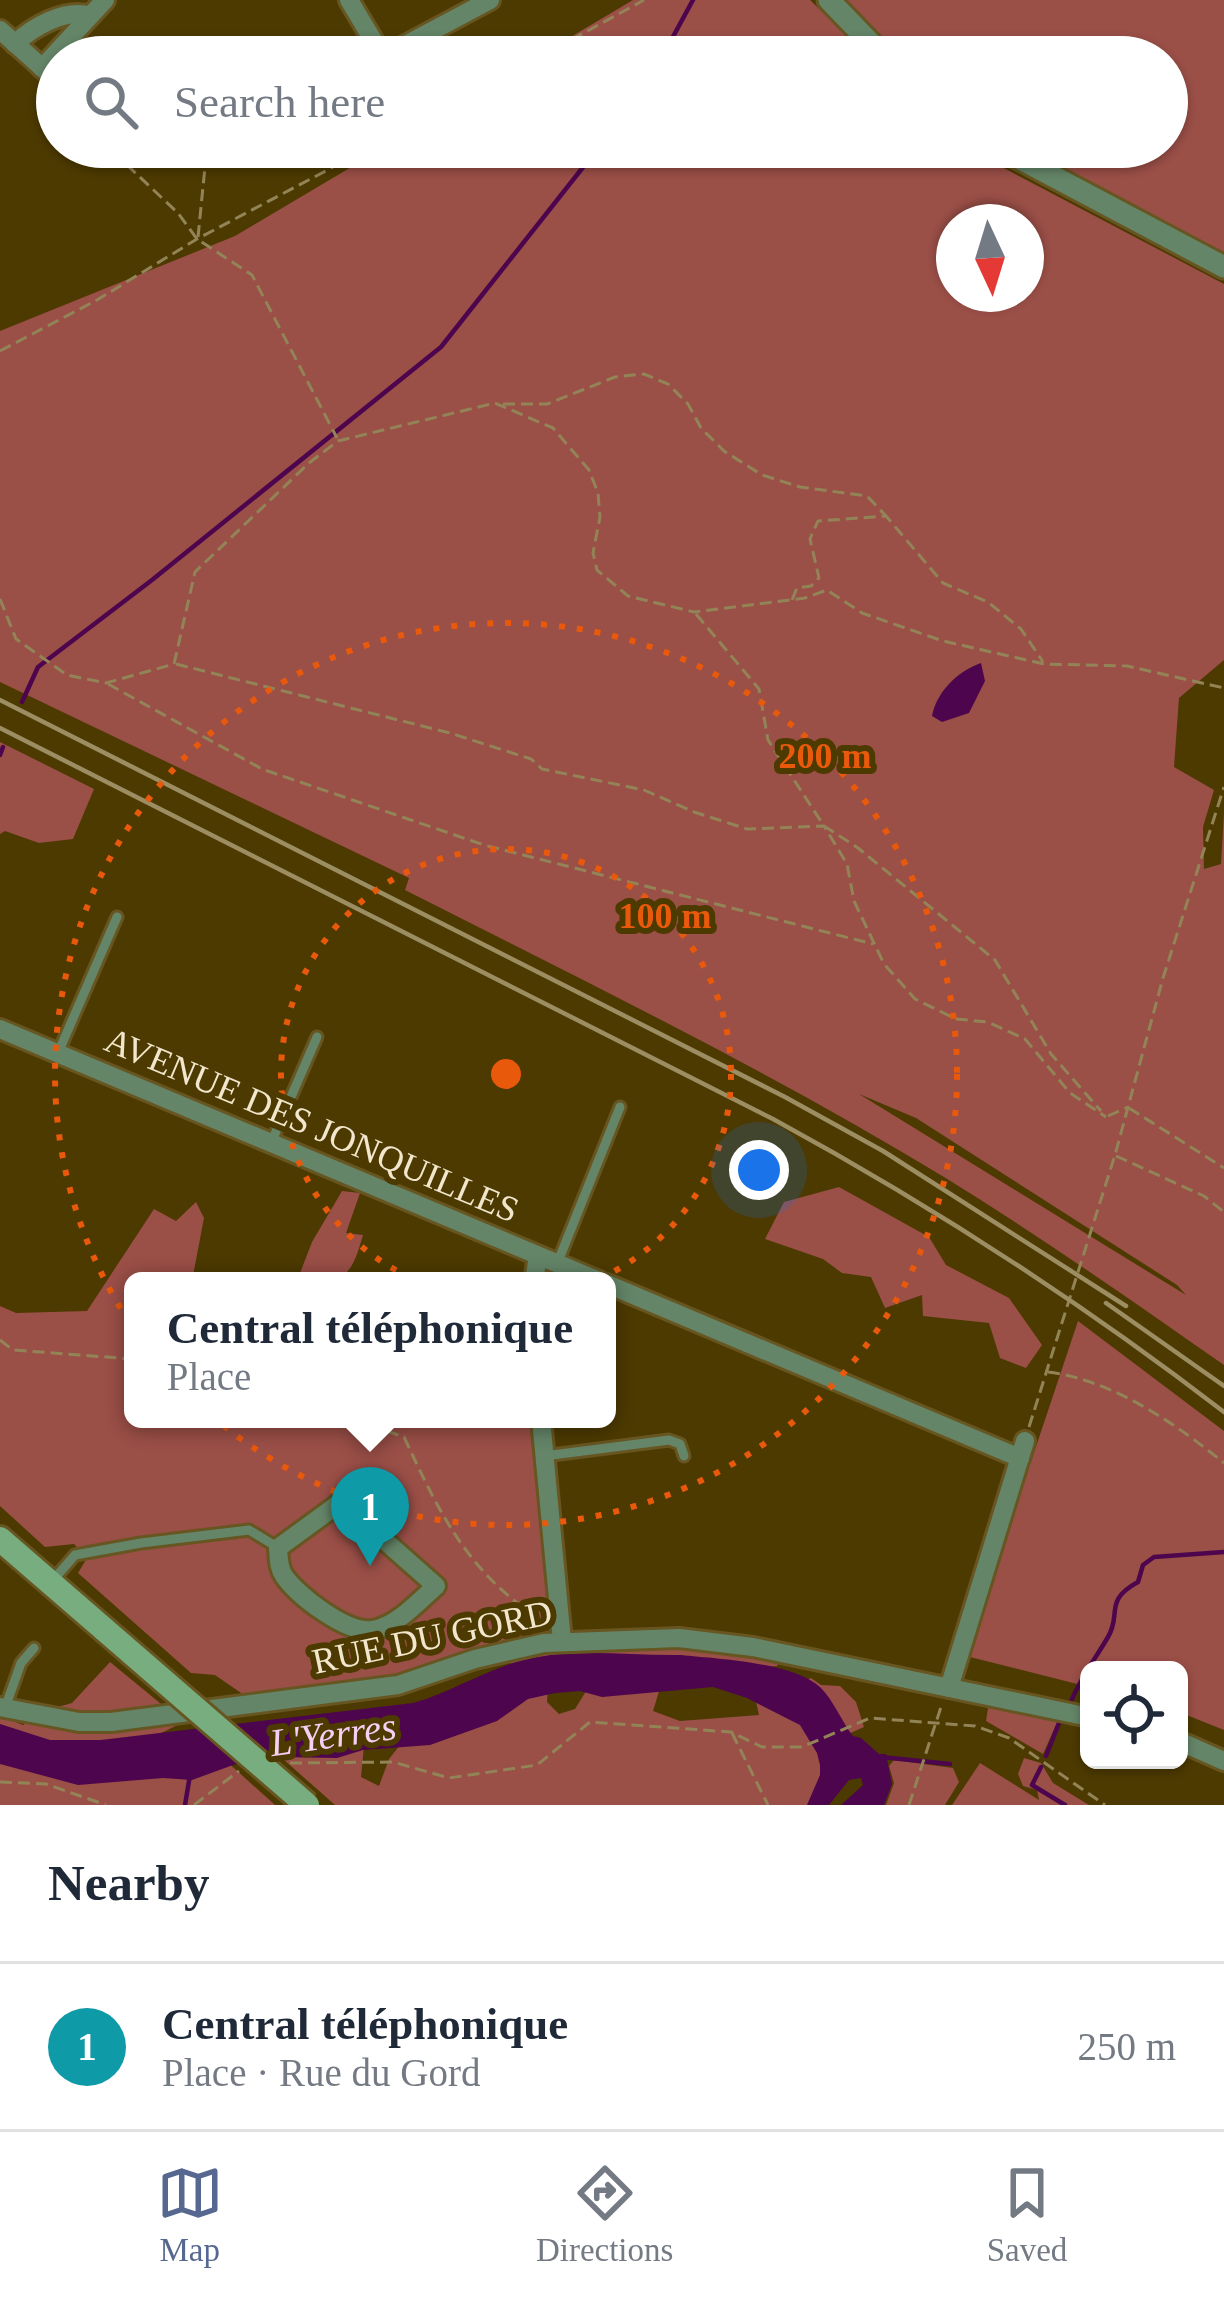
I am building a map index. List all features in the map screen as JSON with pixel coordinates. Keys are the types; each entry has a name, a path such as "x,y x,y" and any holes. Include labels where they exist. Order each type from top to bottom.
{"main road":[{"path":"6,1544 307,1805"}],"street":[{"path":"76,36 105,0"},
{"path":"349,0 370,36"},
{"path":"422,36 490,0"},
{"path":"829,0 864,36"},
{"path":"36,62 8,38 81,12 90,16"},
{"path":"1038,168 1224,267"},
{"name":"AVENUE DES JONQUILLES","path":"0,1029 576,1272"},
{"path":"540,1272 547,1260"},
{"path":"616,1289 1023,1449 949,1688"},
{"path":"542,1428 562,1638"},
{"path":"341,1502 436,1586 402,1616 372,1630 339,1623 287,1580 278,1548 341,1502"},
{"name":"RUE DU GORD","path":"2,1707 79,1722 132,1720 398,1685 513,1648 562,1638 714,1641 1080,1716"},
{"path":"1188,1745 1224,1761"}],"lane":[{"path":"58,1053 117,917"},
{"path":"271,1143 316,1037"},
{"path":"547,1260 620,1107"},
{"path":"544,1456 670,1440 680,1444 684,1456"},
{"path":"2,1524 6,1544"},
{"path":"51,1584 75,1555 141,1543 249,1530 278,1548"},
{"path":"2,1707 21,1664 34,1648"}],"path":[{"path":"578,36 644,0"},
{"path":"130,168 178,213 197,239 252,275 338,441"},
{"path":"197,239 205,168"},
{"path":"0,351 331,168"},
{"path":"174,664 195,572 278,491 338,441 495,403 547,404 615,377 644,374 668,385 724,451 762,475 800,488 867,496 943,583 988,602 1021,629 1044,664"},
{"path":"495,403 553,428 589,470 600,517 593,553 597,571 628,596 694,612 793,600 827,590 862,613 943,641 1044,664 1127,665 1224,688"},
{"path":"793,600 797,588 812,586 819,578 810,539 818,521 886,516"},
{"path":"0,598 16,639 67,675 106,683 262,769 462,838 875,945"},
{"path":"694,612 759,689 767,740 847,864 854,901 884,964 914,999 956,1019 988,1022 1025,1039 1070,1093 1106,1117"},
{"path":"106,683 174,664 450,734 531,759 542,769 644,790 748,829 824,826 858,848 995,960 1051,1054 1106,1117"},
{"path":"1023,1449 1224,787"},
{"path":"1106,1117 1128,1107"},
{"path":"1128,1107 1224,1168"},
{"path":"1114,1155 1204,1196 1224,1212"},
{"path":"0,1340 13,1350 124,1358"},
{"path":"1046,1372 1097,1383 1191,1436 1224,1463"},
{"path":"378,1428 404,1437 473,1565 512,1602 562,1638"},
{"path":"909,1805 932,1724 949,1688"},
{"path":"308,1760 393,1762 449,1778 537,1765 590,1722 731,1732 762,1747 802,1748 870,1718 998,1732 1105,1805"},
{"path":"731,1732 768,1805"},
{"path":"195,1805 234,1772"},
{"path":"0,1782 46,1784 106,1805"}],"shaded area":[{"path":"633,0 810,0 847,36 572,36"},
{"path":"842,0 1224,0 1224,253 1060,168 1188,168 1188,36 879,36"},
{"path":"350,168 1004,168 1224,284 1224,660 1179,698 1174,767 1214,790 1203,827 1204,869 1221,864 1224,813 1224,1365 980,1199 812,1100 405,890 409,878 0,682 0,331 235,236","holes":["859,1094 916,1118 1186,1295"]},
{"path":"0,742 94,789 73,839 39,843 5,831 0,834"},
{"path":"839,1187 929,1237 946,1265 1009,1298 1042,1345 1026,1368 1000,1358 989,1323 923,1316 922,1295 885,1308 871,1277 842,1273 823,1259 765,1239 784,1202"},
{"path":"342,1191 360,1193 346,1233 363,1235 349,1270 300,1272"},
{"path":"196,1202 204,1218 194,1272 124,1272 124,1428 536,1428 553,1617 546,1633 407,1679 244,1695 215,1675 191,1673 78,1573 87,1558 74,1544 45,1547 0,1506 0,1306 16,1313 87,1311 154,1209 176,1221"},
{"path":"1078,1321 1224,1431 1224,1730 1188,1716 1188,1661 1080,1661 1080,1685 966,1656"},
{"path":"690,1644 779,1662 749,1668 509,1670 514,1654 595,1645"},
{"path":"110,1662 183,1722 114,1746 72,1746 0,1736 0,1716 23,1725 47,1710 72,1703"},
{"path":"811,1678 821,1685 840,1686 856,1702 864,1727 846,1735 800,1683"},
{"path":"548,1685 547,1702 559,1714 575,1709 588,1688 660,1688 653,1711 680,1721 759,1715 755,1697 788,1709 828,1752 818,1805 335,1805 283,1759 364,1746 361,1777 379,1786 389,1759 404,1740"},
{"path":"989,1702 1060,1716 1043,1754 986,1721"},
{"path":"0,1752 225,1760 275,1805 0,1805"},
{"path":"1024,1758 1041,1763 1053,1783 1089,1805 952,1805 980,1763 1039,1800 1037,1790 1023,1786 1018,1774"},
{"path":"894,1760 953,1768 959,1782 945,1805 886,1805 894,1783 889,1766"}],"water":[{"path":"981,663 985,681 969,713 942,722 932,716 949,684"},
{"path":"681,1655 774,1667 809,1679 830,1699 853,1736 886,1754 892,1784 884,1805 841,1805 863,1785 861,1778 849,1780 829,1805 807,1805 820,1765 800,1725 713,1687 602,1697 580,1691 555,1693 528,1699 497,1721 430,1745 363,1750 337,1758 281,1757 233,1765 192,1780 78,1785 0,1764 0,1724 50,1740 101,1740 413,1703 538,1657"}],"waterway":[{"path":"673,36 693,0"},
{"path":"22,702 38,667 441,347 582,168"},
{"path":"0,755 3,747"},
{"path":"1070,1704 1112,1629 1117,1602 1138,1582 1143,1565 1154,1557 1224,1552"},
{"path":"1046,1756 1059,1723"},
{"name":"L'Yerres","path":"881,1757 950,1764"},
{"name":"L'Yerres","path":"1041,1767 1032,1785 1065,1805"},
{"path":"185,1805 190,1775"}],"railway":[{"path":"0,700 785,1097 883,1151 1126,1306"},
{"path":"0,728 773,1119 947,1220 1224,1412"},
{"path":"1106,1303 1224,1386"}],"place":[{"name":"Central téléphonique","path":"370,1566"}]}
